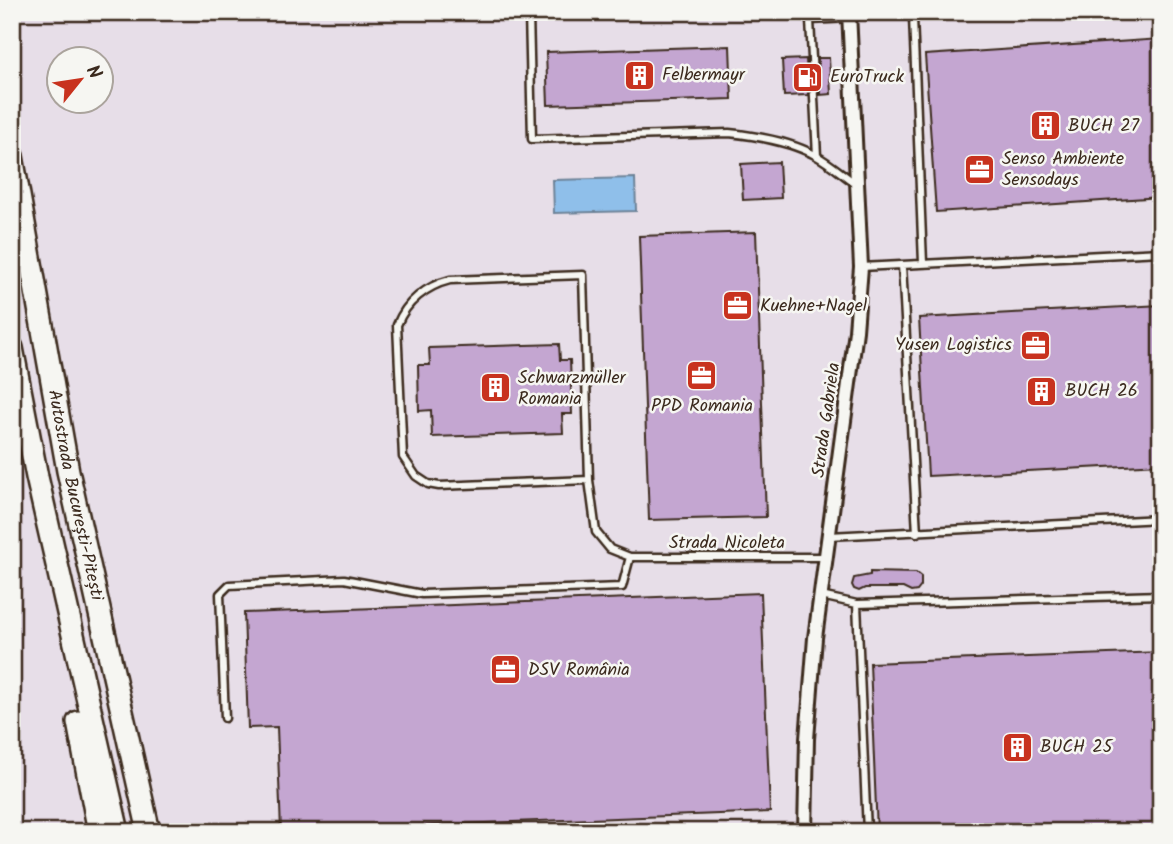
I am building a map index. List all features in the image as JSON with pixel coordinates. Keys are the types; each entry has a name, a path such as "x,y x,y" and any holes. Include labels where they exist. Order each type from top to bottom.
{"highway":[{"name":"Autostrada București-Pitești","path":"12,156 68,471 149,832"},
{"name":"Autostrada București-Pitești","path":"12,348 37,477 118,832"},
{"path":"12,372 26,461 99,832"}],"street":[{"name":"Strada Gabriela","path":"805,832 807,739 820,596 856,331 861,267 849,15"}],"lane":[{"path":"554,12 529,13 532,139 729,133 783,143 817,156 858,185"},
{"path":"917,12 913,17 923,263"},
{"path":"817,156 810,20 849,15"},
{"path":"861,267 1161,251"},
{"path":"902,265 917,533"},
{"path":"225,718 220,594 229,585 344,579 422,594 622,587 629,556 610,549 596,532 589,480 583,275 450,280 438,283 418,296 402,313 397,325 403,457 416,476 428,484 439,486 589,480"},
{"path":"828,536 1161,519"},
{"name":"Strada Nicoleta","path":"629,556 825,557"},
{"path":"820,596 857,604 1161,594"},
{"path":"857,604 867,832"}],"shaded area":[{"path":"12,12 1161,12 1161,832 12,832"}],"water":[{"path":"635,178 636,211 554,213 553,180"}],"building":[{"name":"BUCH 27","path":"1161,39 1161,197 936,212 925,55"},
{"name":"Felbermayr","path":"730,46 732,99 548,105 546,52"},
{"path":"818,58 829,58 831,94 820,95"},
{"path":"806,59 808,95 784,96 782,60"},
{"path":"779,162 781,198 743,200 741,164"},
{"name":"PPD Romania","path":"756,232 766,517 649,520 639,236"},
{"name":"BUCH 26","path":"1161,305 1161,464 928,476 919,318"},
{"name":"Schwarzmüller Romania","path":"559,344 560,360 570,360 572,414 562,414 563,433 432,437 431,410 419,411 418,365 430,365 429,348"},
{"path":"870,572 916,573 921,577 921,586 917,591 911,592 903,588 865,588 859,591 854,589 854,578 870,575"},
{"name":"DSV România","path":"761,593 770,812 281,831 277,727 248,728 244,613"},
{"name":"BUCH 25","path":"1161,652 1161,832 877,832 870,663"}],"place":[{"name":"Felbermayr","path":"639,75"},
{"name":"EuroTruck","path":"807,77"},
{"name":"BUCH 27","path":"1045,126"},
{"name":"Senso Ambiente Sensodays","path":"979,169"},
{"name":"Kuehne+Nagel","path":"737,306"},
{"name":"Yusen Logistics","path":"1035,345"},
{"name":"PPD Romania","path":"702,376"},
{"name":"Schwarzmüller Romania","path":"495,388"},
{"name":"BUCH 26","path":"1042,391"},
{"name":"DSV România","path":"505,670"},
{"name":"BUCH 25","path":"1017,747"}]}
